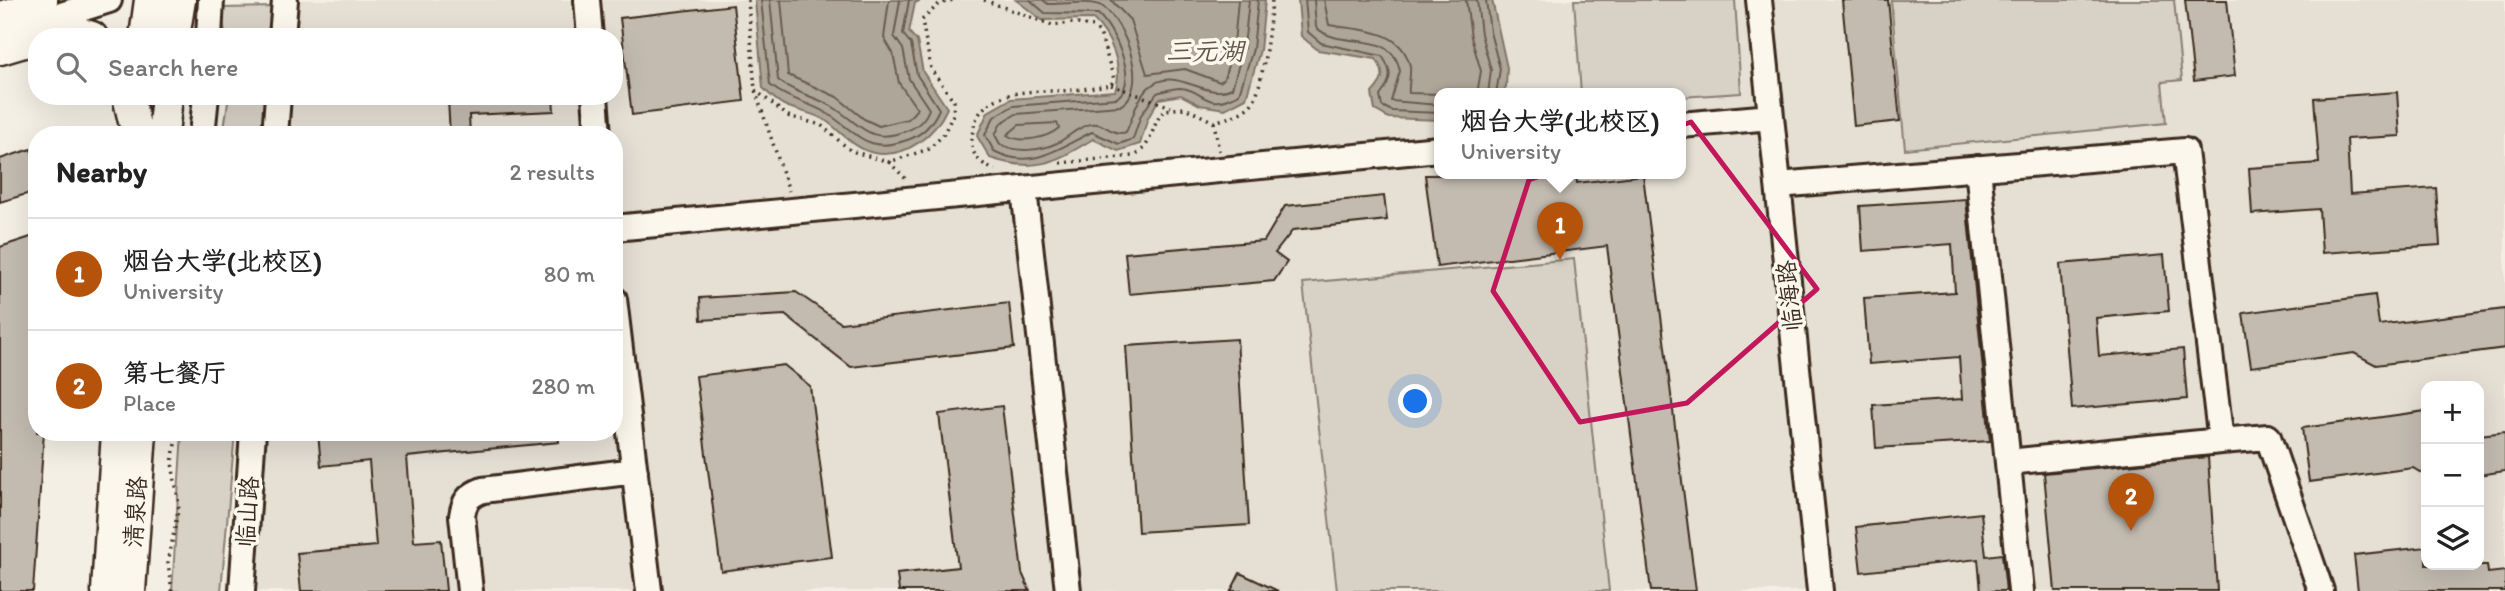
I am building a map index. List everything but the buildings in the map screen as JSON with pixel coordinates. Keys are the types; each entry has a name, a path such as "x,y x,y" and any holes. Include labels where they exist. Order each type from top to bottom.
{"main road":[{"path":"146,28 150,0"},
{"path":"175,28 180,0"},
{"path":"0,49 28,40"},
{"path":"130,105 135,126"},
{"path":"138,126 139,105"},
{"path":"164,126 166,105"},
{"name":"清泉路","path":"107,591 116,441"},
{"name":"清泉路","path":"130,591 140,441"}],"street":[{"path":"0,14 42,0"},
{"path":"0,34 109,0"},
{"path":"209,28 211,0"},
{"path":"283,28 285,0"},
{"path":"587,0 589,28"},
{"name":"临海路","path":"1759,0 1820,591"},
{"path":"203,126 205,105"},
{"path":"276,126 277,105"},
{"path":"596,105 597,126"},
{"path":"1686,125 1771,117"},
{"path":"623,227 1434,149"},
{"path":"1778,185 2185,151 2221,440"},
{"path":"1978,168 2021,591"},
{"path":"1024,189 1068,591"},
{"path":"623,373 649,591"},
{"path":"2008,462 2268,437 2321,591"},
{"name":"临山路","path":"242,591 252,441"},
{"path":"470,591 462,516 464,505 471,495 483,490 635,471"}],"path":[{"path":"748,0 755,90 796,211"},
{"path":"755,90 788,116 821,125 851,151 889,162 929,149 943,135 953,115 954,101 931,69 922,20 939,4 953,0"},
{"path":"984,0 1052,25 1073,23 1094,27 1100,33 1114,79 1111,85"},
{"path":"1000,172 987,167 971,147 972,133 987,105 998,98 1033,89 1056,91 1111,85 1172,108 1185,108 1214,122 1234,116 1254,101 1270,30 1272,0"},
{"path":"1054,165 1132,156 1143,151 1150,144 1159,116 1172,108"},
{"path":"1214,122 1223,170"},
{"path":"172,591 168,563 179,505 172,463 176,441"}],"highlighted area":[{"path":"1691,122 1817,289 1687,403 1580,422 1493,291 1529,180"}],"shaded area":[{"path":"279,0 2505,0 2505,591 225,591 239,441 623,441 623,126 268,126 270,105 623,105 623,28 277,28"},
{"path":"1574,0 1735,0 1741,93 1686,97 1686,88 1581,88"},
{"path":"1891,0 2174,0 2182,80 2162,82 2166,123 1905,149"},
{"path":"274,7 272,28 224,28 220,8"},
{"path":"228,105 265,105 263,126 224,126"},
{"path":"1574,259 1609,591 1337,591 1303,283"},
{"path":"181,441 234,441 221,591 172,591"}],"water":[{"path":"755,0 921,0 915,3 909,32 917,41 923,72 947,108 942,118 927,136 908,149 886,154 874,153 854,144 825,120 781,103 763,88"},
{"name":"三元湖","path":"1016,0 1265,0 1260,50 1246,98 1225,109 1200,105 1181,95 1159,99 1148,118 1140,144 1118,151 1093,139 1055,160 1044,163 1020,165 990,158 977,136 988,112 1011,99 1115,91 1117,82 1114,52 1093,19 1042,20"},
{"name":"三元湖","path":"1298,0 1492,0 1507,68 1506,87 1434,88 1434,120 1389,118 1375,110 1372,93 1382,77 1376,59 1318,50 1301,36"}],"place":[{"name":"烟台大学(北校区)","path":"1560,260"},
{"name":"第七餐厅","path":"2131,531"}]}
